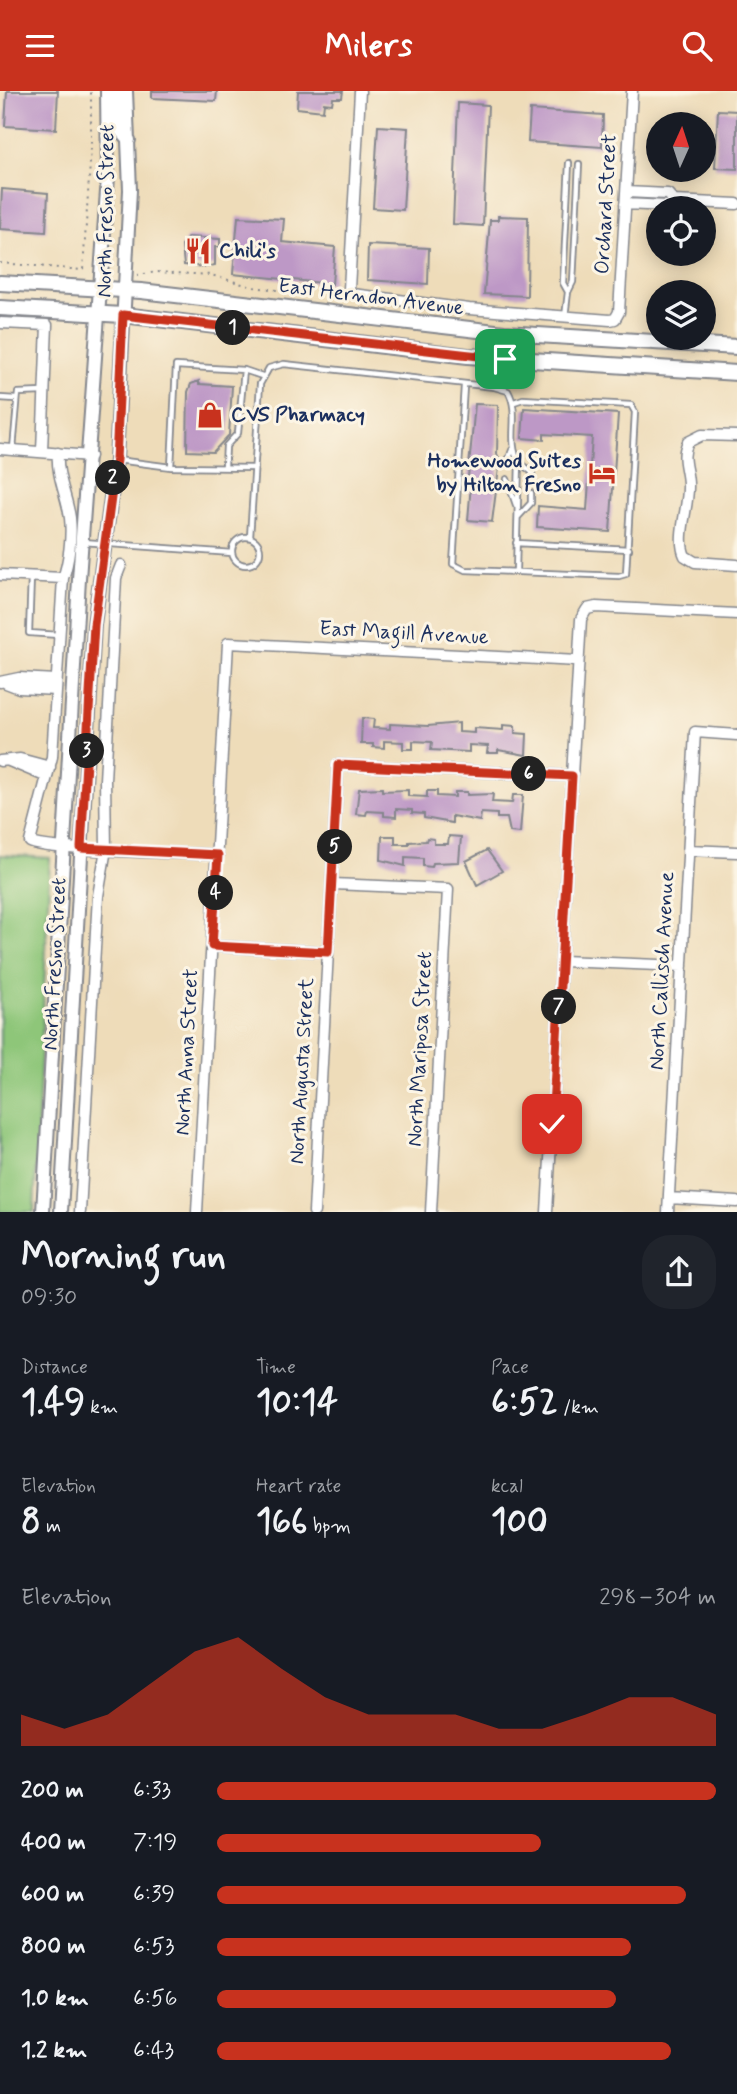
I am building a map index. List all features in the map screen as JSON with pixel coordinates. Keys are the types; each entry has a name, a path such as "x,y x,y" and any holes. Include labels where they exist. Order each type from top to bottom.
{"main road":[{"name":"North Fresno Street","path":"43,1212 82,542 102,288 109,158 107,91"},
{"path":"116,91 119,129 129,140"},
{"name":"North Fresno Street","path":"61,1212 94,625 116,460 130,190 126,91"},
{"name":"East Herndon Avenue","path":"0,283 124,290 466,329 737,347"},
{"path":"0,308 123,315 468,356 737,373"}],"street":[{"name":"East Herndon Avenue","path":"360,91 349,289 352,294 565,318 615,319"},
{"name":"Orchard Street","path":"615,319 619,312 632,91"},
{"path":"626,192 670,196"},
{"path":"716,203 737,204"},
{"path":"625,204 646,206"},
{"path":"0,323 47,325 42,451"},
{"path":"737,436 696,436 688,442 683,464 688,484 682,539 682,551 689,559 737,565"},
{"path":"0,449 90,456"},
{"path":"58,453 57,464 70,520 67,568 63,578 48,772 29,838 36,845 218,855"},
{"path":"80,1212 98,896 106,849 104,780 116,578 121,565"},
{"path":"0,575 63,578"},
{"path":"547,1212 581,619 587,609 596,607 737,614"},
{"name":"East Magill Avenue","path":"228,643 579,661"},
{"name":"North Anna Street","path":"197,1212 228,643"},
{"path":"3,682 19,688 56,685"},
{"name":"North Callisch Avenue","path":"668,1212 695,732 737,734"},
{"path":"5,761 20,758 48,772"},
{"name":"North Augusta Street","path":"314,1212 338,765 572,776"},
{"path":"688,850 737,852"},
{"name":"North Mariposa Street","path":"333,884 448,889 430,1212"},
{"path":"212,946 328,952"},
{"path":"562,961 682,966"},
{"path":"669,1198 737,1202"}],"lane":[{"path":"568,292 563,283 569,163"},
{"path":"565,318 568,292 573,282 579,164"},
{"path":"250,537 262,376 269,368 284,364 505,389 514,402 514,446 519,462 516,571"},
{"path":"171,467 176,366 244,370 262,376"},
{"path":"225,466 226,446 239,433 244,370"},
{"path":"464,386 453,564 465,570 619,576 626,574 635,412 631,405 523,399 514,402"},
{"path":"13,450 16,399 23,391 44,392"},
{"path":"0,398 16,399"},
{"path":"508,461 514,446"},
{"path":"116,460 171,467 255,468"},
{"path":"519,462 532,473 532,480"},
{"path":"507,479 517,509"},
{"path":"517,518 531,503 531,492"},
{"path":"250,537 260,545 260,554 256,562 243,565 236,561 232,553 237,540 250,537"},
{"path":"82,542 232,553"},
{"path":"516,543 629,549"},
{"path":"32,576 29,633 60,635"}],"path":[{"path":"0,263 83,270 92,91"},
{"path":"142,275 151,272 211,275 305,298"}],"green space":[{"path":"0,855 50,858 34,1212 0,1212"}],"building":[{"path":"7,91 58,91 56,129 5,126"},
{"path":"152,91 217,91 216,101 152,98"},
{"path":"298,91 343,91 342,98 333,98 332,104 324,103 323,111 297,108"},
{"path":"458,103 488,105 483,226 453,224"},
{"path":"530,110 603,115 602,147 528,142"},
{"path":"718,110 737,111 737,169 716,168"},
{"path":"378,126 408,128 403,210 373,208"},
{"path":"2,189 48,193 46,232 0,229"},
{"path":"498,216 528,217 527,296 484,294 490,220 498,220"},
{"path":"238,217 284,219 282,242 335,247 332,284 233,274"},
{"name":"Chili's","path":"188,237 220,239 220,247 215,247 215,265 184,265 182,246"},
{"path":"368,245 429,248 428,284 367,280"},
{"name":"CVS Pharmacy","path":"199,381 199,384 232,386 229,435 213,452 187,451 188,392 191,384"},
{"path":"475,404 498,405 497,454 500,460 492,522 468,520 471,484 468,484 468,477"},
{"name":"Homewood Suites by Hilton Fresno","path":"524,408 618,414 610,532 537,527 538,506 587,510 592,437 544,434 544,440 522,438"},
{"path":"362,718 374,719 373,728 390,729 390,724 428,726 459,723 459,732 474,733 474,728 503,730 503,725 515,726 515,733 527,734 526,755 498,750 498,753 487,753 488,746 469,745 469,752 431,750 432,742 413,741 413,749 403,749 403,742 384,741 384,748 373,747 373,744 361,744"},
{"path":"382,788 382,791 408,790 408,796 427,797 427,791 437,791 437,796 455,797 455,792 467,792 467,795 493,794 492,802 512,803 513,795 523,795 520,833 510,832 507,818 497,818 497,814 481,813 480,821 452,816 452,823 424,818 424,814 412,813 412,810 396,809 396,817 384,816 384,812 367,811 366,815 356,814 359,789"},
{"path":"382,836 395,836 395,844 426,841 427,838 434,839 434,844 448,844 449,836 461,837 459,862 433,863 432,867 423,866 423,858 405,857 405,866 381,860"},
{"path":"487,850 502,871 477,885 466,861"}],"place":[{"name":"Chili's","path":"198,251"},
{"name":"CVS Pharmacy","path":"210,415"},
{"name":"Homewood Suites by Hilton Fresno","path":"602,473"}],"route":[{"path":"505,359 123,315 116,460 100,560 94,625 81,848 218,855 212,946 328,952 338,765 572,776 552,1124"}]}
